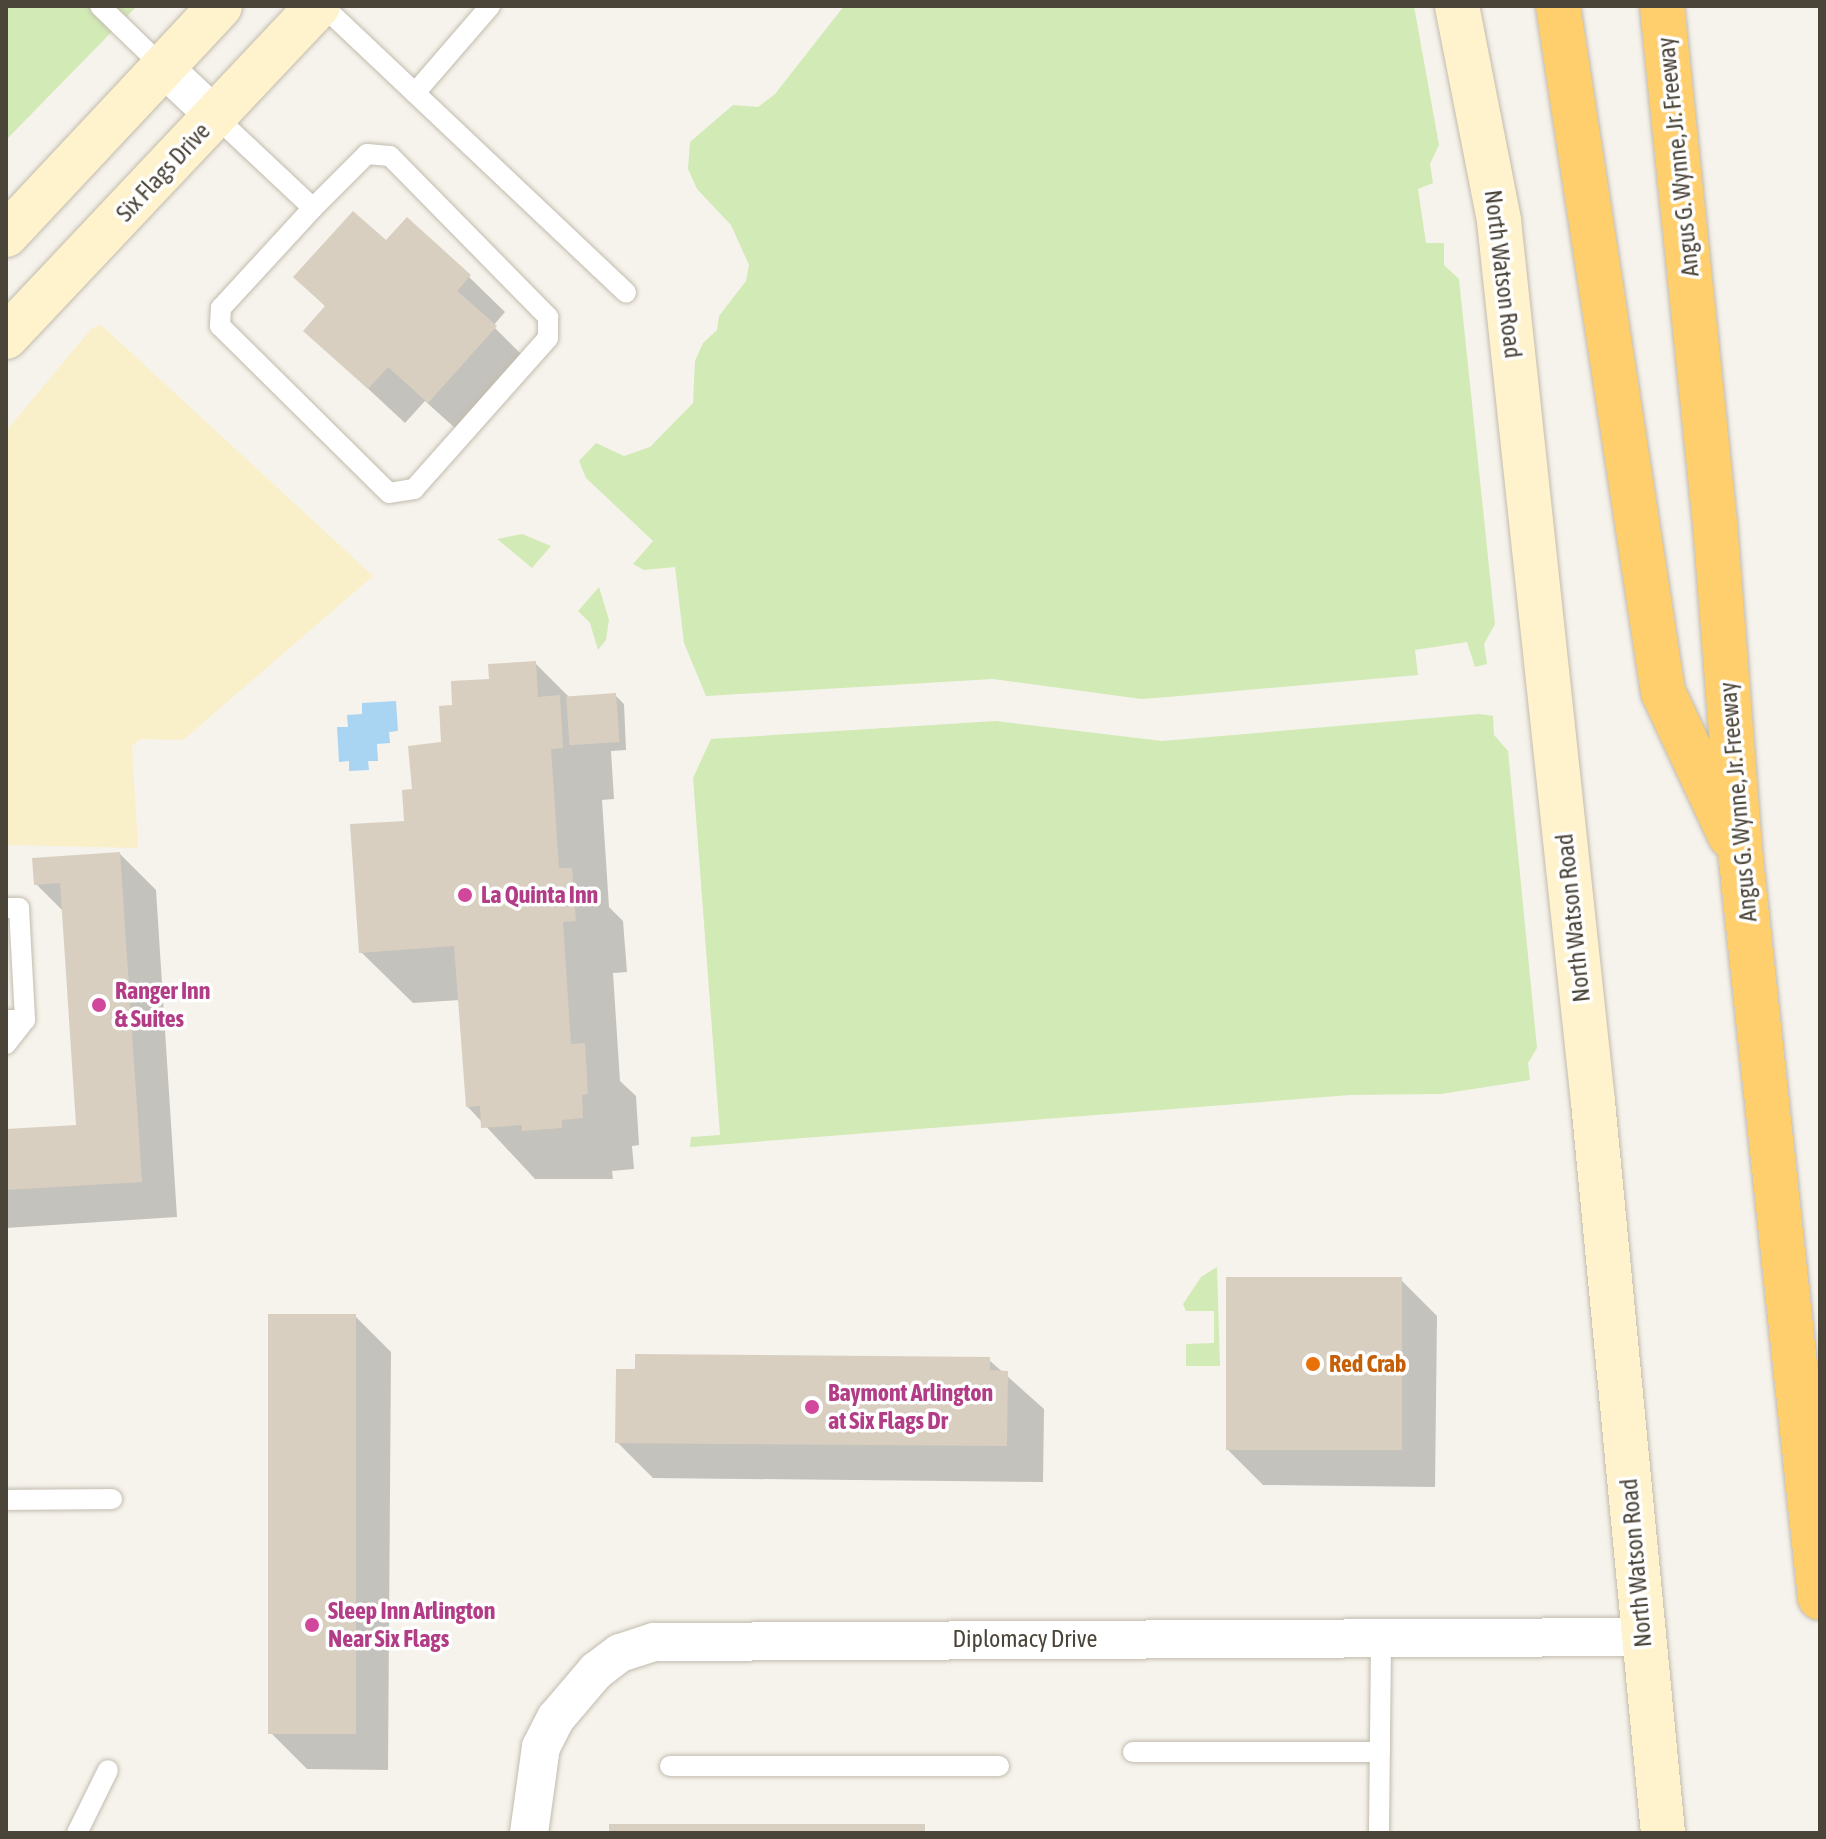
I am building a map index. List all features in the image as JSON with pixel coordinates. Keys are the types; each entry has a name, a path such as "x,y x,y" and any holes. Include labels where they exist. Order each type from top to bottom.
{"highway":[{"path":"1558,6 1663,692 1741,860"},
{"name":"Angus G. Wynne, Jr. Freeway","path":"1662,6 1715,524 1741,860 1820,1598"}],"main road":[{"path":"6,235 220,6"},
{"name":"Six Flags Drive","path":"6,337 321,6"},
{"name":"North Watson Road","path":"1457,6 1501,237 1593,1102 1663,1833"}],"street":[{"path":"164,68 215,116"},
{"name":"Diplomacy Drive","path":"529,1833 541,1747 556,1718 596,1671 620,1653 654,1642 1643,1637"}],"lane":[{"path":"100,6 164,68"},
{"path":"321,6 626,293"},
{"path":"415,93 490,6"},
{"path":"215,116 313,208"},
{"path":"367,154 390,156 548,317 548,338 414,489 389,493 220,326 221,308 313,208 367,154"},
{"path":"6,908 19,908 16,1020 6,1044"},
{"path":"6,1500 112,1499"},
{"path":"1379,1833 1381,1639"},
{"path":"1133,1752 1380,1752"},
{"path":"670,1766 999,1766"},
{"path":"77,1833 108,1770"}],"green space":[{"path":"6,6 137,6 6,140"},
{"path":"844,6 1414,6 1439,145 1430,164 1433,183 1418,189 1426,243 1444,243 1444,265 1459,279 1495,624 1484,644 1487,664 1475,667 1467,642 1415,650 1418,675 1141,699 993,679 706,696 684,643 675,567 644,570 633,564 653,541 586,478 579,461 596,443 624,456 650,447 693,403 695,361 703,343 717,330 719,316 746,281 749,265 731,225 697,189 688,169 690,142 733,105 758,107 775,94"},
{"path":"522,534 551,546 532,568 497,539"},
{"path":"599,587 609,620 606,640 598,650 590,623 578,611"},
{"path":"1479,714 1493,716 1494,735 1508,751 1537,1048 1528,1063 1530,1080 1441,1094 1350,1095 690,1147 691,1137 720,1135 693,778 711,739 996,721 1162,741"},
{"path":"1217,1267 1220,1366 1186,1366 1186,1344 1214,1343 1214,1311 1186,1311 1183,1304 1201,1277"}],"sand":[{"path":"101,325 373,576 183,740 140,739 132,746 138,848 6,845 6,431 92,328"}],"water":[{"path":"396,701 398,731 389,732 390,743 377,744 378,761 368,761 369,770 349,771 349,761 339,762 337,727 348,727 347,715 362,714 362,703"}],"building":[{"path":"353,211 386,240 407,217 471,275 457,291 497,326 428,403 388,367 368,389 303,331 325,306 293,277"},
{"name":"La Quinta Inn","path":"536,661 538,697 560,695 563,748 551,749 559,868 572,868 576,921 563,922 571,1044 585,1043 588,1094 582,1095 583,1118 562,1120 562,1128 522,1131 522,1125 481,1128 480,1106 466,1107 454,946 359,953 350,824 404,821 402,790 412,789 408,746 441,742 439,706 452,705 451,681 489,679 488,664"},
{"path":"616,693 619,742 570,745 566,696"},
{"name":"Ranger Inn & Suites","path":"120,852 142,1182 6,1190 6,1129 76,1125 60,883 34,885 32,858"},
{"name":"Red Crab","path":"1226,1277 1402,1277 1402,1450 1226,1450"},
{"name":"Sleep Inn Arlington Near Six Flags","path":"268,1314 356,1314 356,1734 268,1734"},
{"name":"Baymont Arlington at Six Flags Dr","path":"635,1354 990,1357 990,1370 1008,1371 1007,1446 615,1443 616,1369 635,1369"},
{"path":"609,1824 925,1824 925,1833 609,1833"}],"place":[{"name":"La Quinta Inn","path":"465,895"},
{"name":"Ranger Inn & Suites","path":"99,1005"},
{"name":"Red Crab","path":"1313,1364"},
{"name":"Baymont Arlington at Six Flags Dr","path":"812,1407"},
{"name":"Sleep Inn Arlington Near Six Flags","path":"312,1625"}]}
